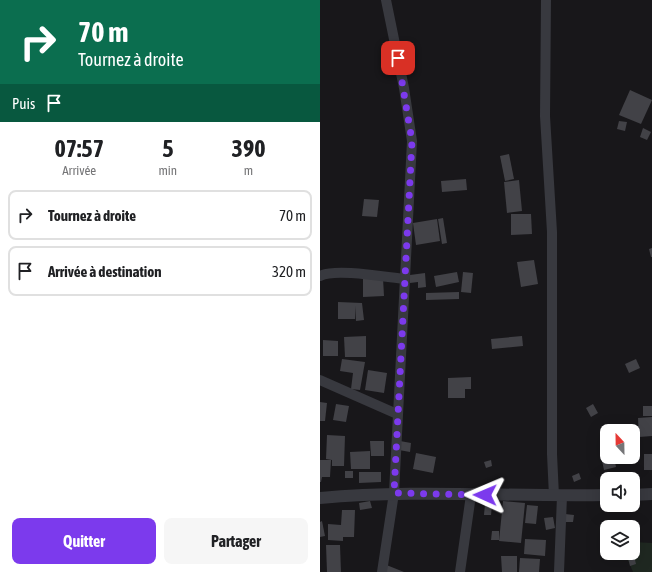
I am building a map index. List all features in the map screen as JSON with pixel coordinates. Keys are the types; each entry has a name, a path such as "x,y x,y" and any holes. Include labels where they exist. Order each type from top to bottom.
{"street":[{"path":"382,572 394,493 412,141 404,88 386,0"},
{"path":"546,0 546,116 552,232 552,454 558,496 559,572"},
{"path":"320,276 326,273 337,272 404,279"},
{"path":"320,380 397,414"},
{"path":"320,498 394,493 558,496 600,495"},
{"path":"640,495 652,494"},
{"path":"460,572 471,495"}],"shaded area":[{"path":"640,542 652,543 652,572 633,572 628,560 640,560"}],"building":[{"path":"630,90 652,100 641,124 619,115"},
{"path":"619,121 627,122 625,131 617,129"},
{"path":"643,128 651,132 647,140 640,137"},
{"path":"509,154 514,179 505,181 500,156"},
{"path":"466,179 467,190 442,192 441,181"},
{"path":"519,180 522,211 507,213 504,182"},
{"path":"364,199 379,200 377,217 362,216"},
{"path":"511,214 531,214 532,234 511,235"},
{"path":"443,218 447,243 442,244 438,219"},
{"path":"437,219 440,241 416,245 413,223"},
{"path":"652,248 652,257 651,257 649,249"},
{"path":"534,260 538,284 521,287 517,262"},
{"path":"457,272 459,282 436,287 434,276"},
{"path":"463,272 473,273 471,293 461,292"},
{"path":"425,273 426,287 418,288 418,282 410,283 410,275"},
{"path":"383,278 384,296 363,297 363,279"},
{"path":"459,292 459,299 426,300 426,293"},
{"path":"338,302 362,303 364,320 356,321 355,306 355,319 338,319"},
{"path":"366,336 366,357 345,357 344,337"},
{"path":"522,336 523,346 492,349 491,339"},
{"path":"323,340 338,341 338,356 323,356"},
{"path":"342,359 365,362 360,390 351,389 353,373 340,371"},
{"path":"636,359 640,368 629,373 625,364"},
{"path":"368,370 387,373 384,393 365,390"},
{"path":"471,377 471,389 465,389 465,398 448,398 448,378"},
{"path":"320,402 327,403 325,421 320,421"},
{"path":"336,404 349,406 346,422 333,420"},
{"path":"593,404 598,413 591,417 586,408"},
{"path":"643,406 652,406 652,416 643,416"},
{"path":"652,417 652,436 640,437 640,424 638,424 638,418"},
{"path":"327,435 345,436 344,466 332,466 332,460 326,459"},
{"path":"370,441 384,441 384,456 371,456"},
{"path":"400,441 411,443 410,452 399,450"},
{"path":"370,451 370,469 351,469 350,452"},
{"path":"416,453 436,457 433,473 413,469"},
{"path":"644,454 652,454 652,470 644,470"},
{"path":"320,460 331,460 330,477 322,477 321,482 320,482"},
{"path":"491,460 492,466 486,468 484,462"},
{"path":"603,464 615,464 616,467 604,470"},
{"path":"345,471 353,471 353,478 345,478"},
{"path":"359,472 381,472 381,482 359,483"},
{"path":"579,473 581,479 574,482 572,476"},
{"path":"370,501 372,508 360,510 359,503"},
{"path":"503,501 525,503 521,543 499,541"},
{"path":"485,504 492,505 491,515 484,515"},
{"path":"527,505 538,506 536,524 525,523"},
{"path":"342,510 355,510 354,537 343,537 343,541 328,540 328,524 341,525"},
{"path":"565,514 574,515 573,522 565,522"},
{"path":"553,517 555,528 546,530 544,518"},
{"path":"322,521 325,536 320,537 320,522"},
{"path":"492,531 499,531 499,540 491,540"},
{"path":"525,539 546,540 545,556 524,554"},
{"path":"326,545 340,545 341,572 327,572"},
{"path":"501,556 517,556 517,572 502,572"},
{"path":"520,558 540,559 539,572 519,572"},
{"path":"628,560 635,560 636,564 630,566"},
{"path":"384,564 404,572 381,572"}],"route":[{"path":"398,58 412,141 394,493 485,495"}]}
